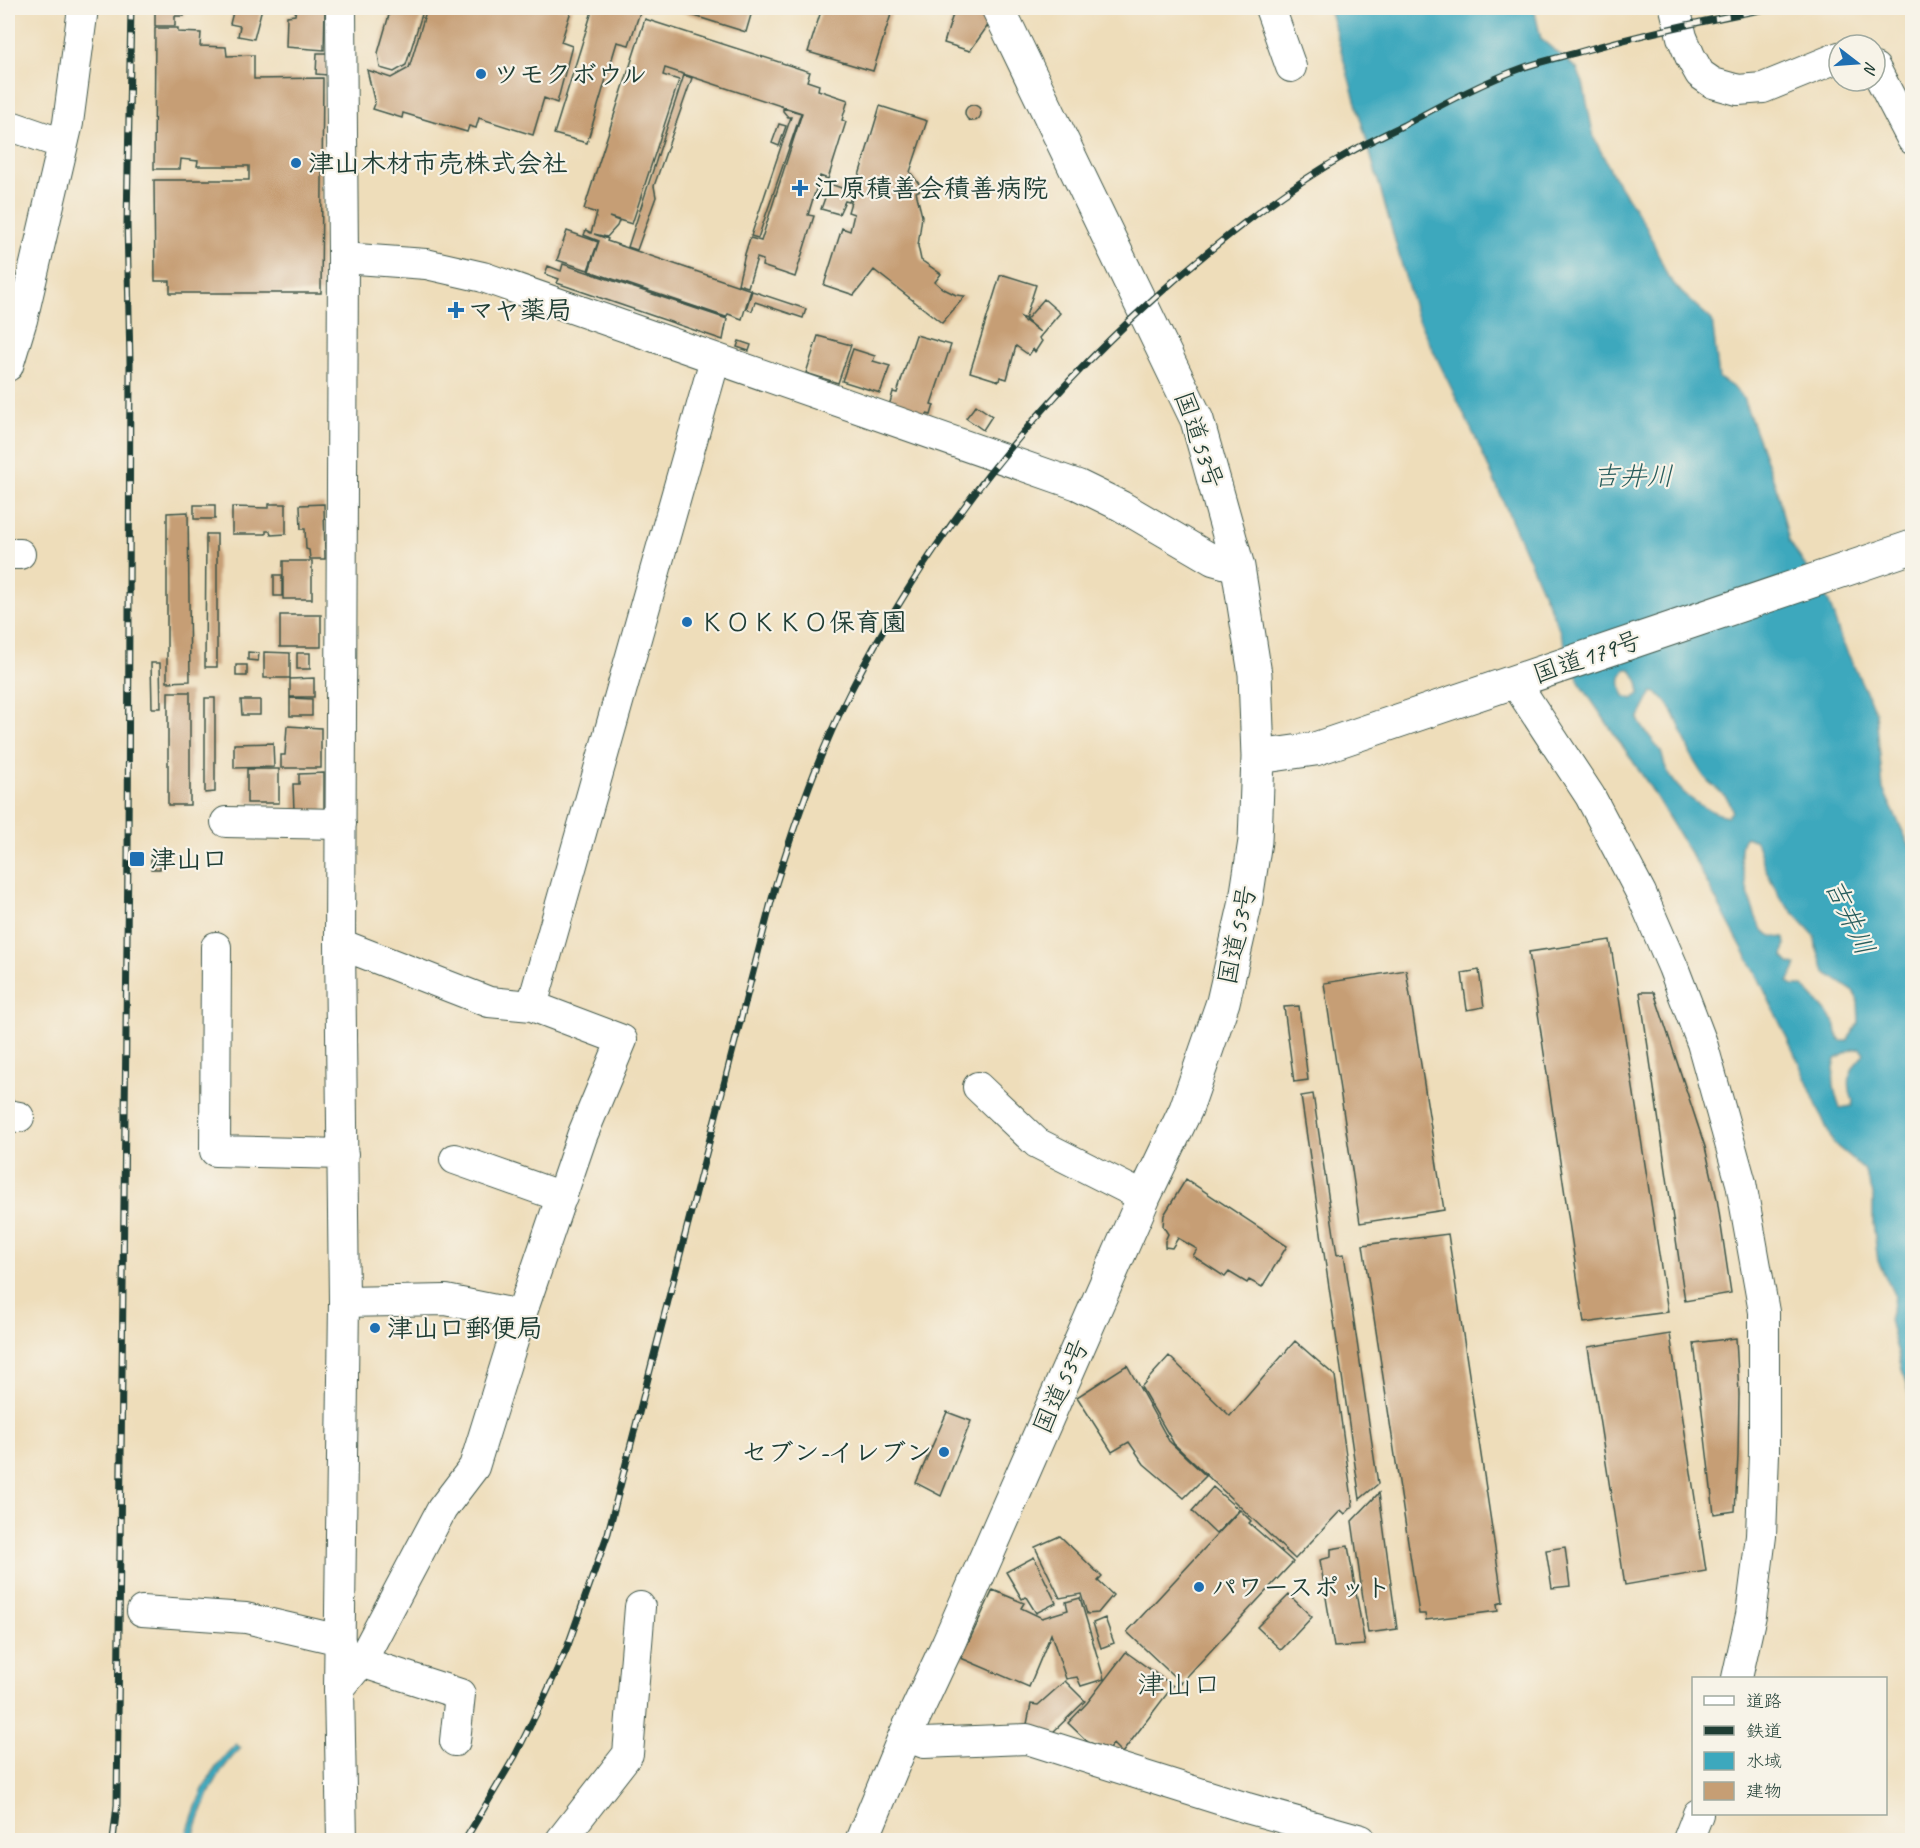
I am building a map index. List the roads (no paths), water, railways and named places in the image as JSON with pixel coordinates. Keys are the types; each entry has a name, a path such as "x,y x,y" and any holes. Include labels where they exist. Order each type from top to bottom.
{"highway":[{"name":"国道53号","path":"862,1840 905,1736 948,1644 1144,1197 1186,1109 1223,1002 1245,906 1255,841 1258,757 1255,674 1238,567 1197,420 998,8"},
{"name":"国道179号","path":"1258,757 1315,749 1912,547"}],"street":[{"path":"8,363 22,320 68,123 83,8"},
{"path":"341,8 343,258 340,944 344,1302 339,1689 342,1840"},
{"path":"1270,8 1291,67"},
{"path":"1675,8 1682,37 1690,56 1700,74 1713,83 1738,90 1763,87 1827,62"},
{"path":"1887,91 1912,139"},
{"path":"8,125 63,144"},
{"path":"343,258 426,264 483,277 1078,485 1121,506 1213,560 1238,567"},
{"path":"532,1006 715,359"},
{"path":"1515,682 1590,796 1641,893 1673,967 1701,1043 1741,1183 1764,1312 1764,1453 1761,1536 1751,1615 1737,1677"},
{"path":"226,822 341,824"},
{"path":"339,1689 361,1662 442,1509 474,1467 521,1315 582,1136 622,1040 532,1006 489,1002 340,944"},
{"path":"216,947 215,1151 343,1154"},
{"path":"978,1087 1038,1143 1144,1197"},
{"path":"455,1159 561,1197"},
{"path":"344,1302 446,1300 521,1315"},
{"path":"561,1840 628,1755 640,1607"},
{"path":"142,1611 246,1618 340,1640"},
{"path":"361,1662 460,1694 454,1741"},
{"path":"905,1736 924,1743 1027,1738 1247,1808 1361,1840"},
{"path":"1688,1840 1698,1815"}],"water":[{"name":"吉井川","path":"1329,8 1534,8 1541,39 1577,69 1583,83 1594,138 1614,177 1646,226 1668,277 1712,320 1719,378 1734,388 1743,398 1777,490 1789,541 1829,602 1841,639 1876,713 1883,789 1912,851 1912,1406 1889,1320 1895,1297 1878,1261 1873,1223 1873,1194 1864,1169 1833,1143 1798,1061 1758,977 1695,861 1647,782 1579,682 1557,624 1476,439 1416,315","holes":["1626,669 1631,669 1638,682 1640,693 1632,699 1624,696 1622,675","1652,692 1666,701 1677,720 1694,761 1705,778 1729,802 1732,812 1727,816 1717,813 1699,805 1683,792 1671,777 1660,750 1638,719","1746,837 1756,841 1765,868 1780,898 1815,936 1816,947 1825,972 1854,992 1858,1001 1859,1023 1847,1041 1839,1039 1833,1020 1803,986 1793,986 1788,982 1796,965 1789,963 1783,957 1784,938 1765,932 1755,916 1742,867 1742,843","1860,1048 1864,1053 1851,1074 1852,1106 1840,1108 1834,1084 1834,1065 1836,1059 1853,1049"]},
{"path":"236,1744 241,1748 217,1779 205,1803 192,1840 185,1840 198,1800 209,1777"}],"railway":[{"path":"113,1840 117,1805 128,856 130,362 127,223 131,8"},
{"path":"465,1840 515,1756 545,1696 567,1648 608,1533 775,887 809,787 839,714 882,632 954,521 1036,418 1128,323 1177,278 1238,228 1280,196 1324,167 1463,94 1525,67 1650,33 1771,8"}],"place":[{"name":"ツモクボウル","path":"481,74"},
{"name":"津山木材市売株式会社","path":"296,163"},
{"name":"江原積善会積善病院","path":"800,188"},
{"name":"マヤ薬局","path":"456,310"},
{"name":"ＫＯＫＫＯ保育園","path":"687,622"},
{"name":"津山口","path":"137,859"},
{"name":"津山口郵便局","path":"375,1328"},
{"name":"セブン-イレブン","path":"944,1452"},
{"name":"パワースポット","path":"1199,1587"}],"district":[{"name":"津山口","path":"1179,1684"}]}
